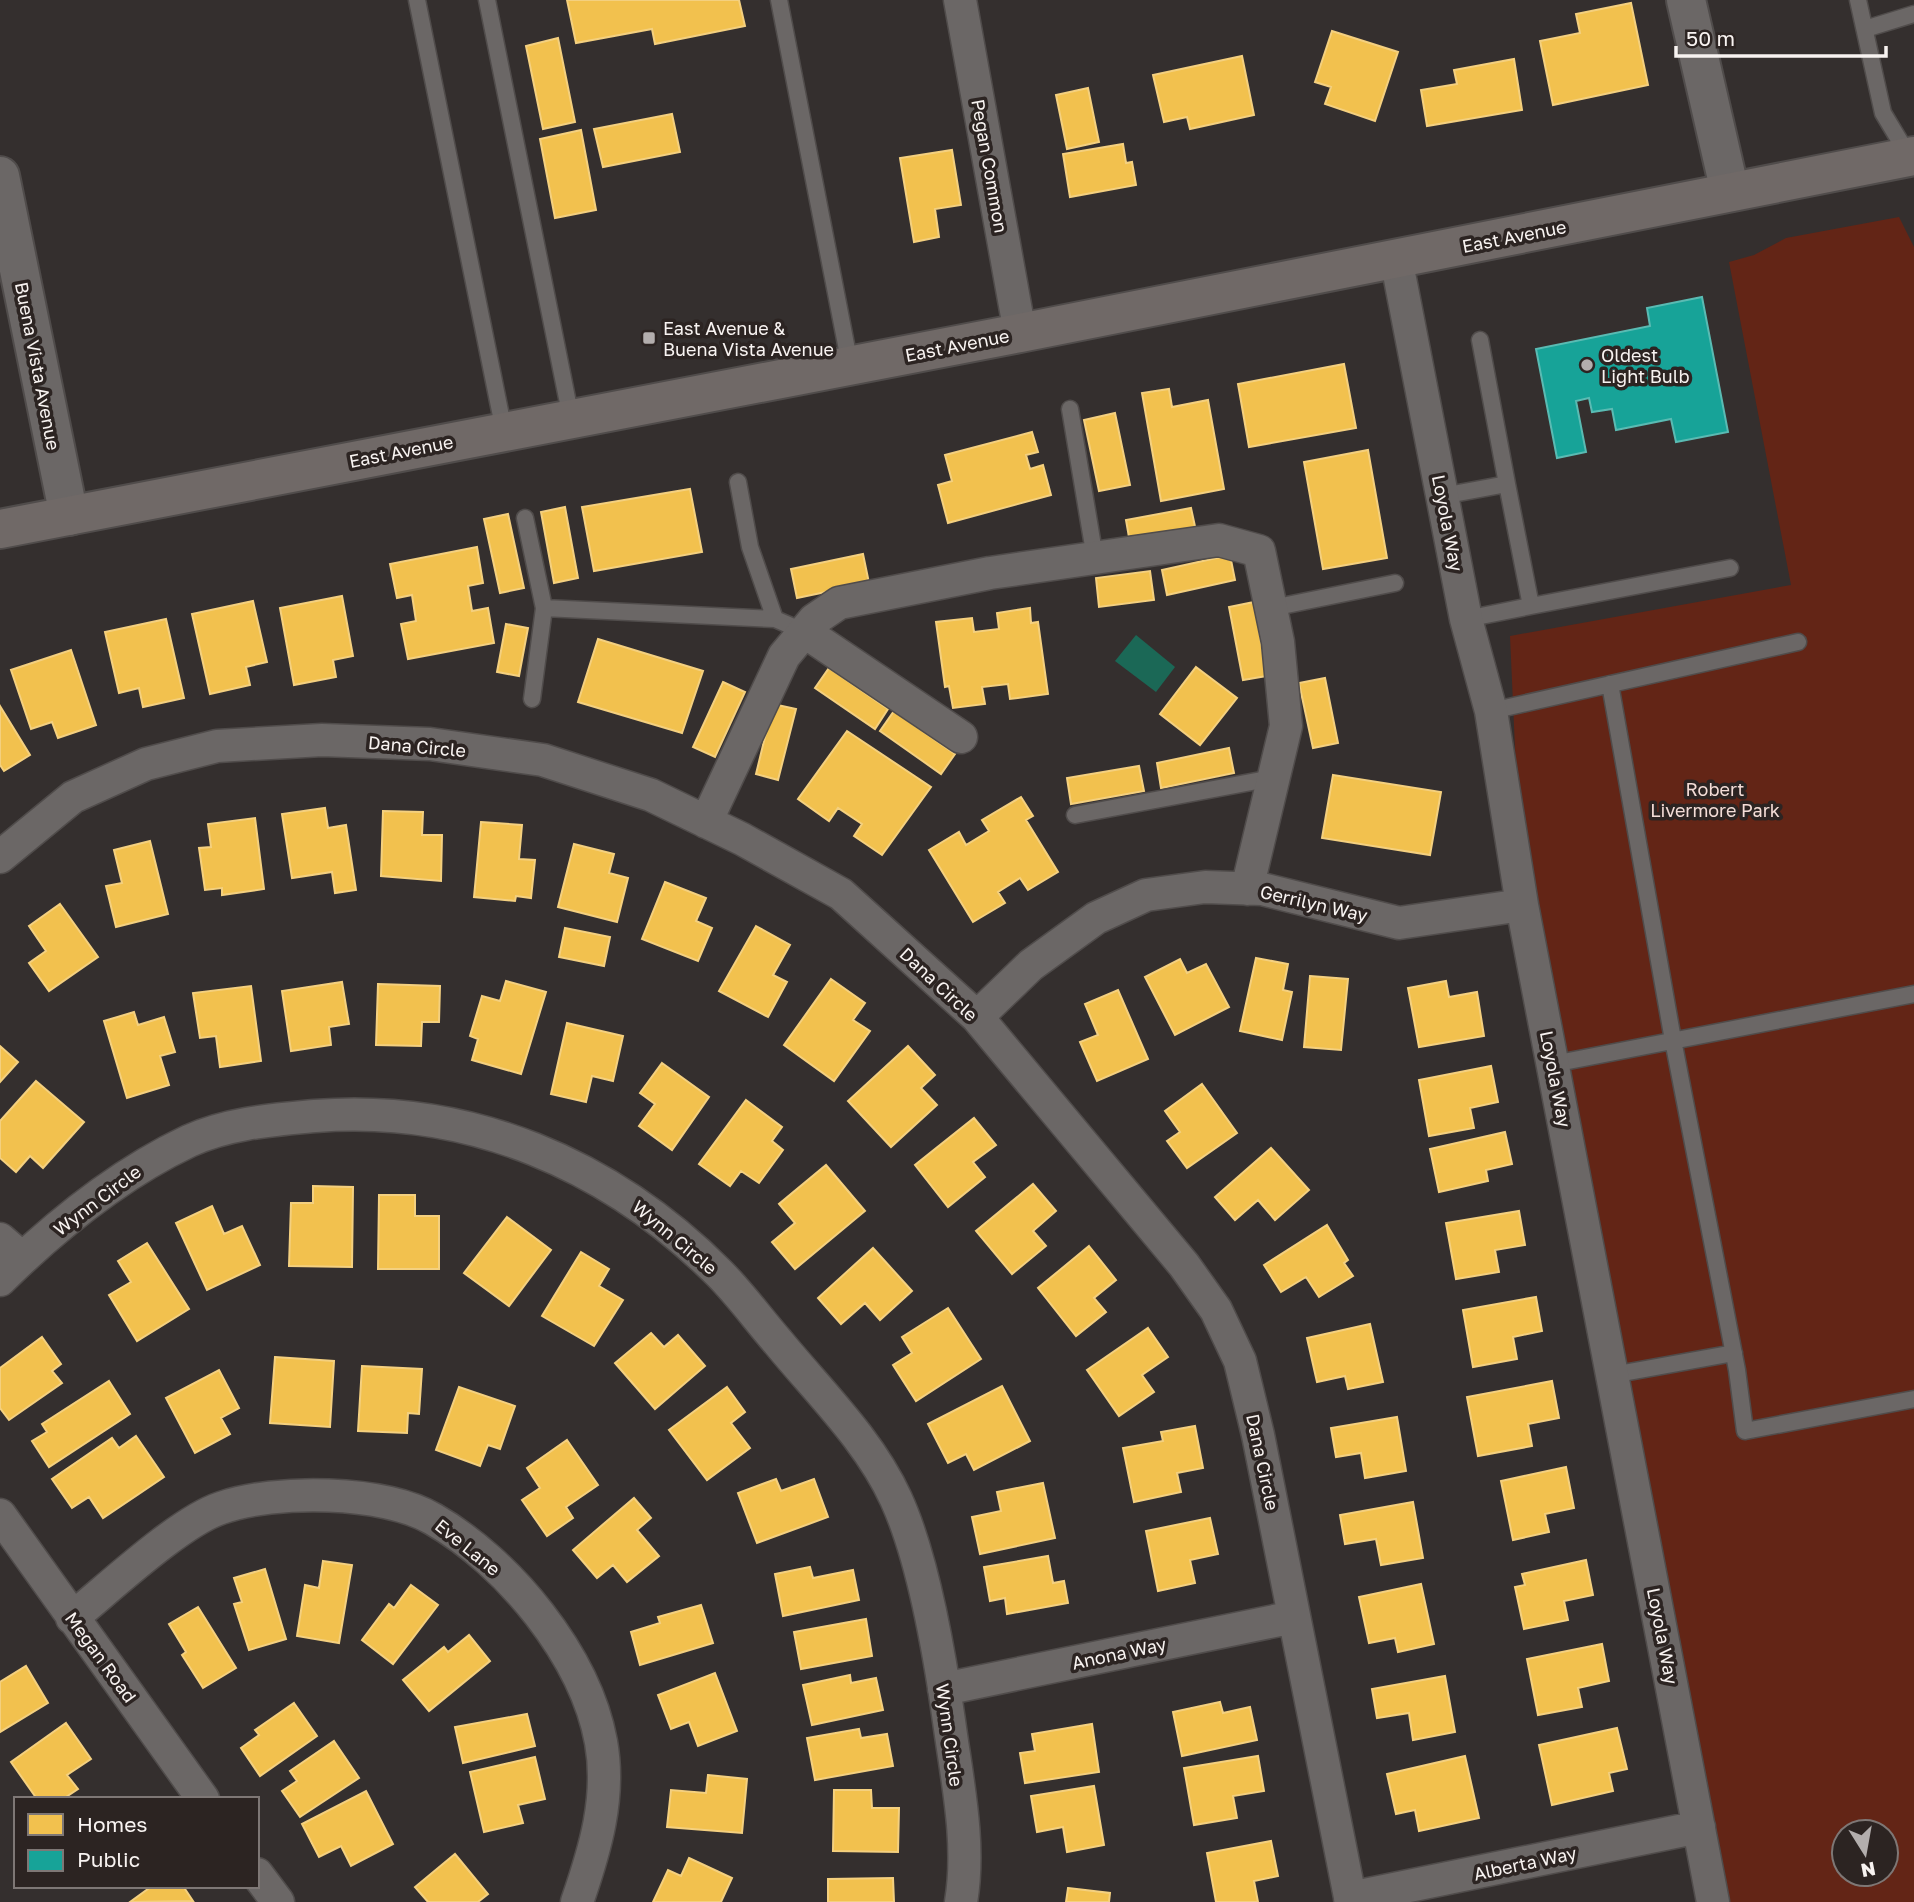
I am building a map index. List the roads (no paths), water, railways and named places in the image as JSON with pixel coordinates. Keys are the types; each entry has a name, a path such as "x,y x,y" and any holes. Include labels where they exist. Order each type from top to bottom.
{"main road":[{"name":"East Avenue","path":"0,529 1020,333 1730,192 1913,161"}],"street":[{"name":"Pegan Common","path":"960,0 1020,333"},
{"path":"1686,0 1730,192"},
{"name":"Buena Vista Avenue","path":"0,176 69,516"},
{"name":"Loyola Way","path":"1396,258 1466,619 1491,711 1522,905 1713,1902"},
{"path":"706,822 783,656 814,620 839,603 990,573 1219,540 1258,551 1278,642 1286,726 1247,889"},
{"path":"804,632 961,737"},
{"name":"Dana Circle","path":"0,858 73,797 146,764 217,746 322,740 430,744 543,760 651,795 841,894 977,1017 1184,1265 1216,1310 1240,1361 1258,1435 1351,1900"},
{"name":"Gerrilyn Way","path":"977,1017 1031,965 1096,918 1146,895 1205,887 1262,889 1399,923 1522,905"},
{"name":"Wynn Circle","path":"0,1280 11,1248 131,1171 193,1139 254,1121 342,1114 438,1121 519,1141 591,1174 665,1224 720,1274 867,1449 896,1499 915,1552 944,1689 963,1828 961,1902"},
{"name":"Eve Lane","path":"72,1618 180,1532 219,1508 261,1498 305,1495 366,1497 431,1518 471,1545 525,1597 556,1639 587,1695 601,1742 604,1790 597,1842 577,1902"},
{"name":"Megan Road","path":"0,1515 202,1797"},
{"name":"Anona Way","path":"944,1689 1294,1618"},
{"name":"Alberta Way","path":"1351,1900 1699,1827"},
{"path":"259,1877 278,1902"}],"lane":[{"path":"417,0 504,431"},
{"path":"487,0 571,418"},
{"path":"779,0 850,365"},
{"path":"1858,0 1883,113 1913,161"},
{"path":"1865,29 1914,14"},
{"path":"1480,340 1531,606"},
{"path":"1070,409 1095,558"},
{"path":"738,482 750,547 775,619"},
{"path":"1442,496 1507,484"},
{"path":"526,518 544,607 532,699"},
{"path":"1466,619 1730,568"},
{"path":"1272,608 1395,583"},
{"path":"544,607 775,619 804,632"},
{"path":"1491,711 1798,642"},
{"path":"1610,684 1673,1040 1734,1353 1745,1431 1914,1399"},
{"path":"1076,815 1272,778"},
{"path":"1553,1064 1914,994"},
{"path":"1612,1375 1734,1353"}],"place":[{"name":"East Avenue & Buena Vista Avenue","path":"649,338"},
{"name":"Oldest Light Bulb","path":"1587,365"}],"park label":[{"name":"Robert Livermore Park","path":"1715,799"}]}
